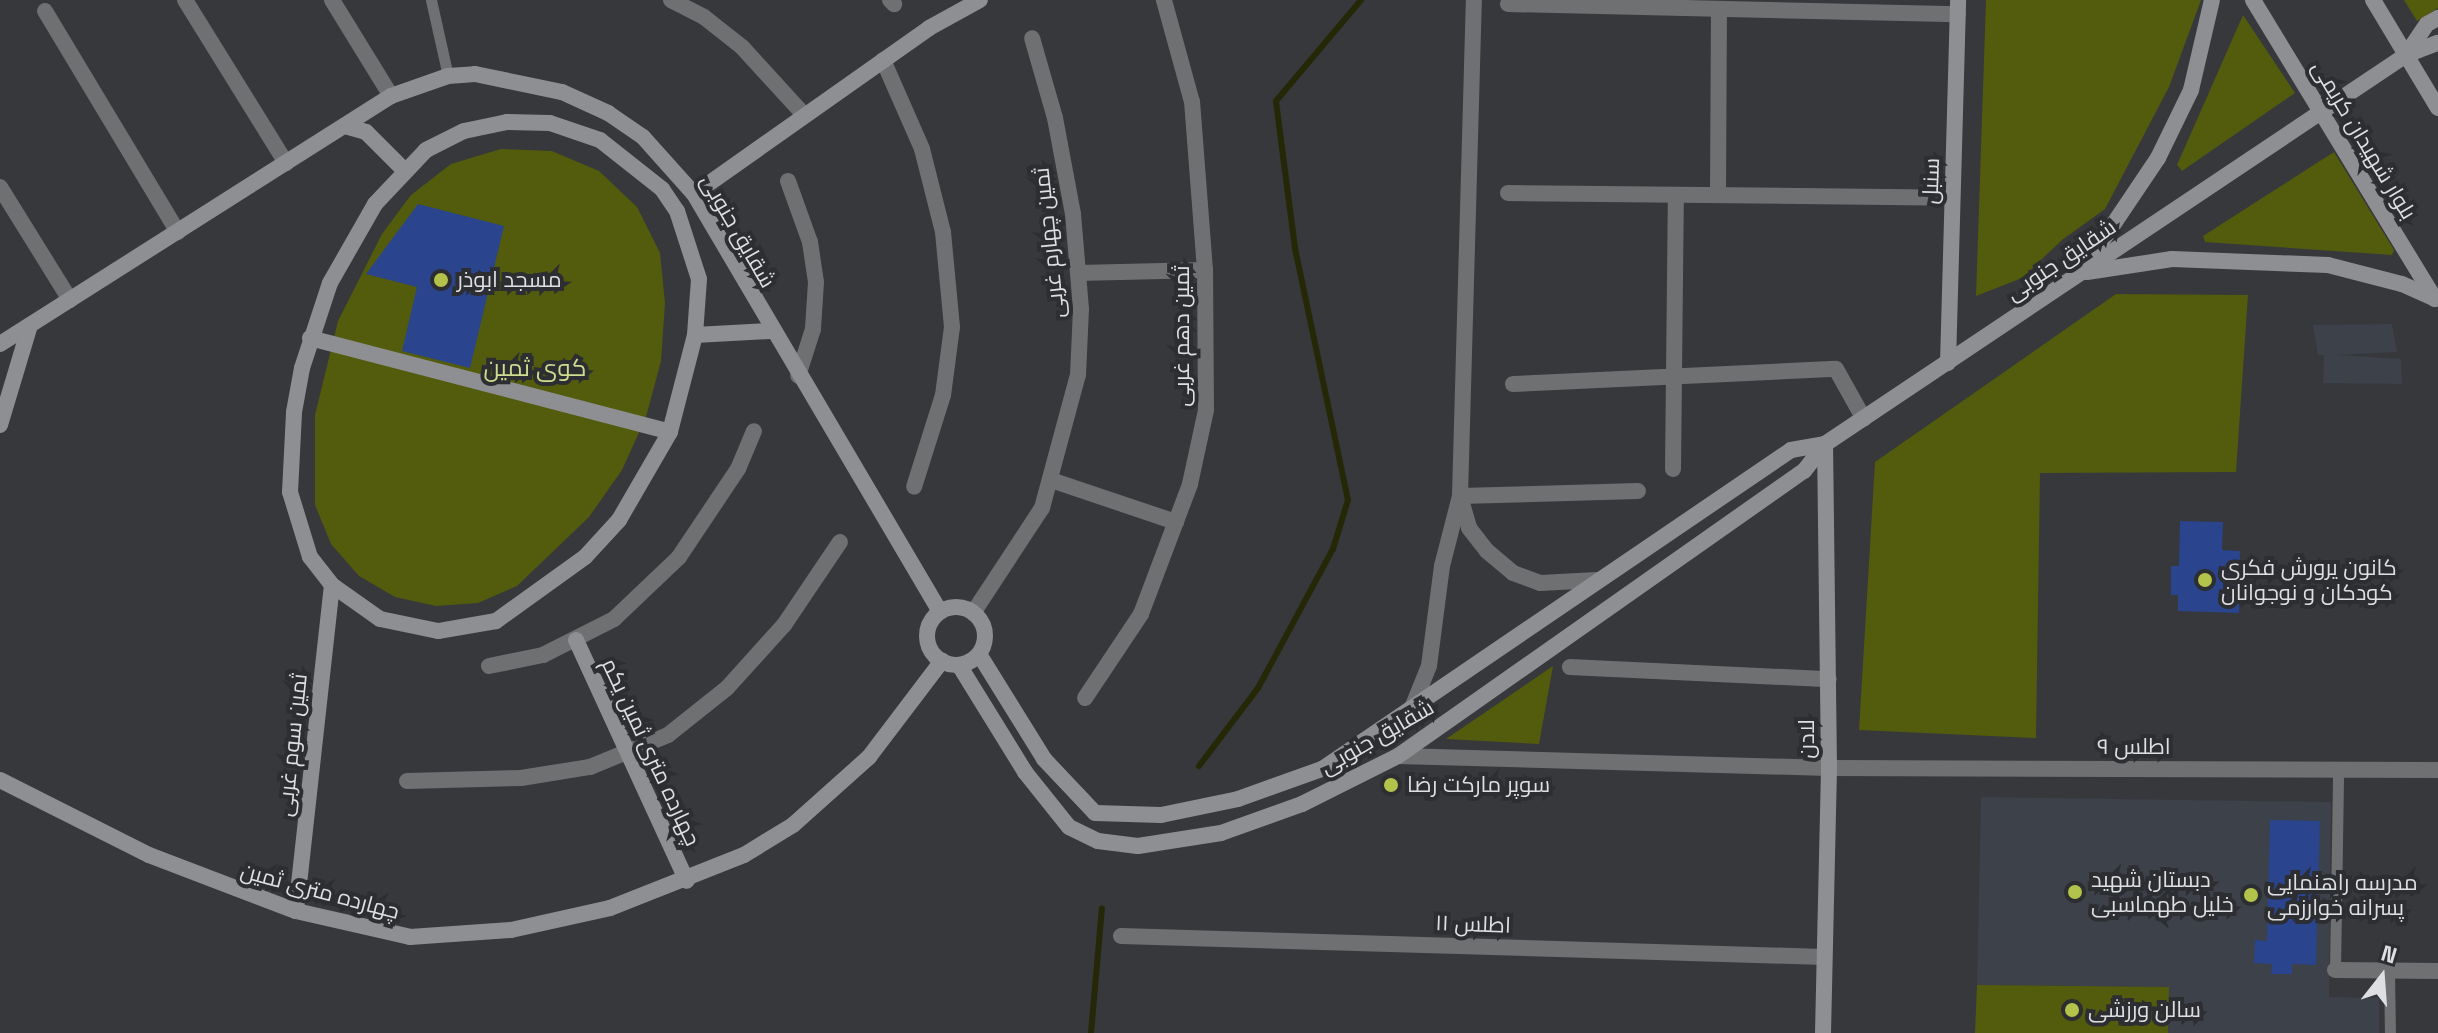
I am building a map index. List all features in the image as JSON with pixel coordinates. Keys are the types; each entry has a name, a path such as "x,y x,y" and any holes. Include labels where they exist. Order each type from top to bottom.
{"street":[{"path":"185,0 286,163"},
{"path":"332,0 391,96"},
{"path":"671,0 704,17 742,47 804,115"},
{"path":"694,194 883,60 980,0"},
{"name":"ثمین دهم غربی","path":"1085,698 1141,614 1190,484 1206,410 1205,270 1192,102 1164,0"},
{"path":"1412,708 1429,666 1442,566 1460,496 1474,0"},
{"path":"2081,273 2158,158 2191,90 2212,0"},
{"name":"بلوار شهیدان کریمی","path":"2253,0 2437,301"},
{"path":"2373,0 2438,108"},
{"path":"1508,4 1624,3 1719,9 1756,5 1958,7"},
{"name":"سنبل","path":"1948,363 1958,7"},
{"path":"1718,195 1719,9"},
{"path":"45,11 178,232"},
{"path":"2406,55 2427,24 2438,18"},
{"name":"ثمین چهارم غربی","path":"973,613 1042,508 1078,375 1078,273 1055,118 1032,38"},
{"path":"2406,55 2438,43"},
{"name":"شقایق جنوبی","path":"950,663 1025,772 1069,827 1120,847 1221,833 1302,804 1398,756 1804,471 1825,444 2406,55"},
{"path":"883,60 922,149 943,232 952,327 943,395 914,487"},
{"name":"شقایق جنوبی","path":"0,344 391,96 448,76 519,81 608,113 643,137 694,194 770,331 940,612"},
{"path":"507,122 550,123 600,140 644,170 677,211 699,279 695,335 670,432 648,478 594,548 546,589 496,621 438,631 380,619 332,585 310,557 290,492 294,412 310,338 351,242 403,169 464,131 507,122"},
{"path":"345,126 366,132 403,169"},
{"path":"788,181 810,242 816,282 813,329 798,376"},
{"path":"0,187 70,300"},
{"path":"1508,193 1952,198"},
{"path":"1673,469 1676,195"},
{"path":"2081,273 2172,259 2328,265 2402,284 2437,301"},
{"path":"1078,273 1205,270"},
{"path":"0,425 30,325"},
{"path":"695,335 770,331"},
{"path":"310,338 670,432"},
{"path":"1513,384 1836,369 1864,419"},
{"path":"489,666 543,655 614,619 679,557 732,479 754,431"},
{"name":"شقایق جنوبی","path":"979,654 1065,787 1095,813 1106,817 1161,815 1293,783 1412,708 1791,450 1825,444"},
{"name":"لادن","path":"1823,1033 1829,768 1825,444"},
{"path":"1051,480 1176,522"},
{"path":"1460,496 1638,491"},
{"path":"1460,496 1469,528 1487,551 1513,573 1540,583 1597,580"},
{"path":"407,781 521,778 590,767 668,735 727,688 784,625 840,542"},
{"name":"ثمین سوم غربی","path":"296,911 332,585"},
{"path":"957,607 973,613 985,632 979,654 950,663 927,639 929,625 940,612 957,607"},
{"name":"چهارده متری ثمین یکم","path":"576,640 687,881"},
{"name":"چهارده متری ثمین","path":"0,780 149,855 296,911 410,937 511,930 610,908 687,881 744,855 832,793 950,663"},
{"path":"1570,667 1829,679"},
{"name":"اطلس ۹","path":"1398,756 1829,768 2438,770"},
{"name":"اطلس ۱۱","path":"1121,936 1824,957"},
{"path":"2335,970 2438,971"}],"lane":[{"path":"431,0 448,76"},
{"path":"2335,970 2338,770"},
{"path":"2389,971 2390,1033"}],"shaded area":[{"path":"2392,324 2397,352 2336,355 2401,359 2402,384 2323,383 2324,355 2318,355 2313,325"},
{"path":"1981,797 2331,802 2329,997 2379,998 2379,1033 2168,1033 2169,987 1977,985"}],"green space":[{"path":"1986,0 2201,0 2169,87 2105,209 2062,240 2022,278 1976,296"},
{"path":"2404,0 2438,0 2438,8 2417,21"},
{"path":"2243,15 2295,93 2182,171 2177,165"},
{"path":"501,149 552,151 599,171 637,207 660,253 665,303 661,361 646,417 622,470 589,517 517,586 478,603 436,606 395,597 359,576 331,544 315,505 315,415 338,321 382,234 411,195 451,164"},
{"path":"2334,152 2394,250 2392,255 2205,242 2203,236"},
{"path":"2116,294 2248,295 2236,472 2040,473 2036,738 1859,730 1875,462"},
{"path":"1553,666 1539,744 1446,739"},
{"name":"سالن ورزشی","path":"1977,985 2169,987 2168,1033 1975,1033"}],"building":[{"name":"مسجد ابوذر","path":"418,204 504,226 470,368 402,351 417,287 366,274"},
{"name":"کانون پرورش فکری کودکان و نوجوانان","path":"2180,521 2223,522 2222,550 2240,551 2239,613 2178,611 2178,595 2171,595 2171,566 2179,566"},
{"path":"2270,820 2320,821 2316,965 2292,964 2292,974 2271,974 2272,964 2254,963 2255,940 2267,941"}],"waterway":[{"path":"1199,766 1258,688 1333,549 1348,500 1295,248 1276,101 1361,0"},
{"path":"1091,1033 1102,908"}],"place":[{"name":"مسجد ابوذر","path":"441,280"},
{"name":"کانون پرورش فکری کودکان و نوجوانان","path":"2205,580"},
{"name":"سوپر مارکت رضا","path":"1391,785"},
{"name":"دبستان شهید خلیل طهماسبی","path":"2075,892"},
{"name":"مدرسه راهنمایی پسرانه خوارزمی","path":"2251,895"},
{"name":"سالن ورزشی","path":"2072,1010"}],"district":[{"name":"کوی ثمین","path":"535,368"}]}
